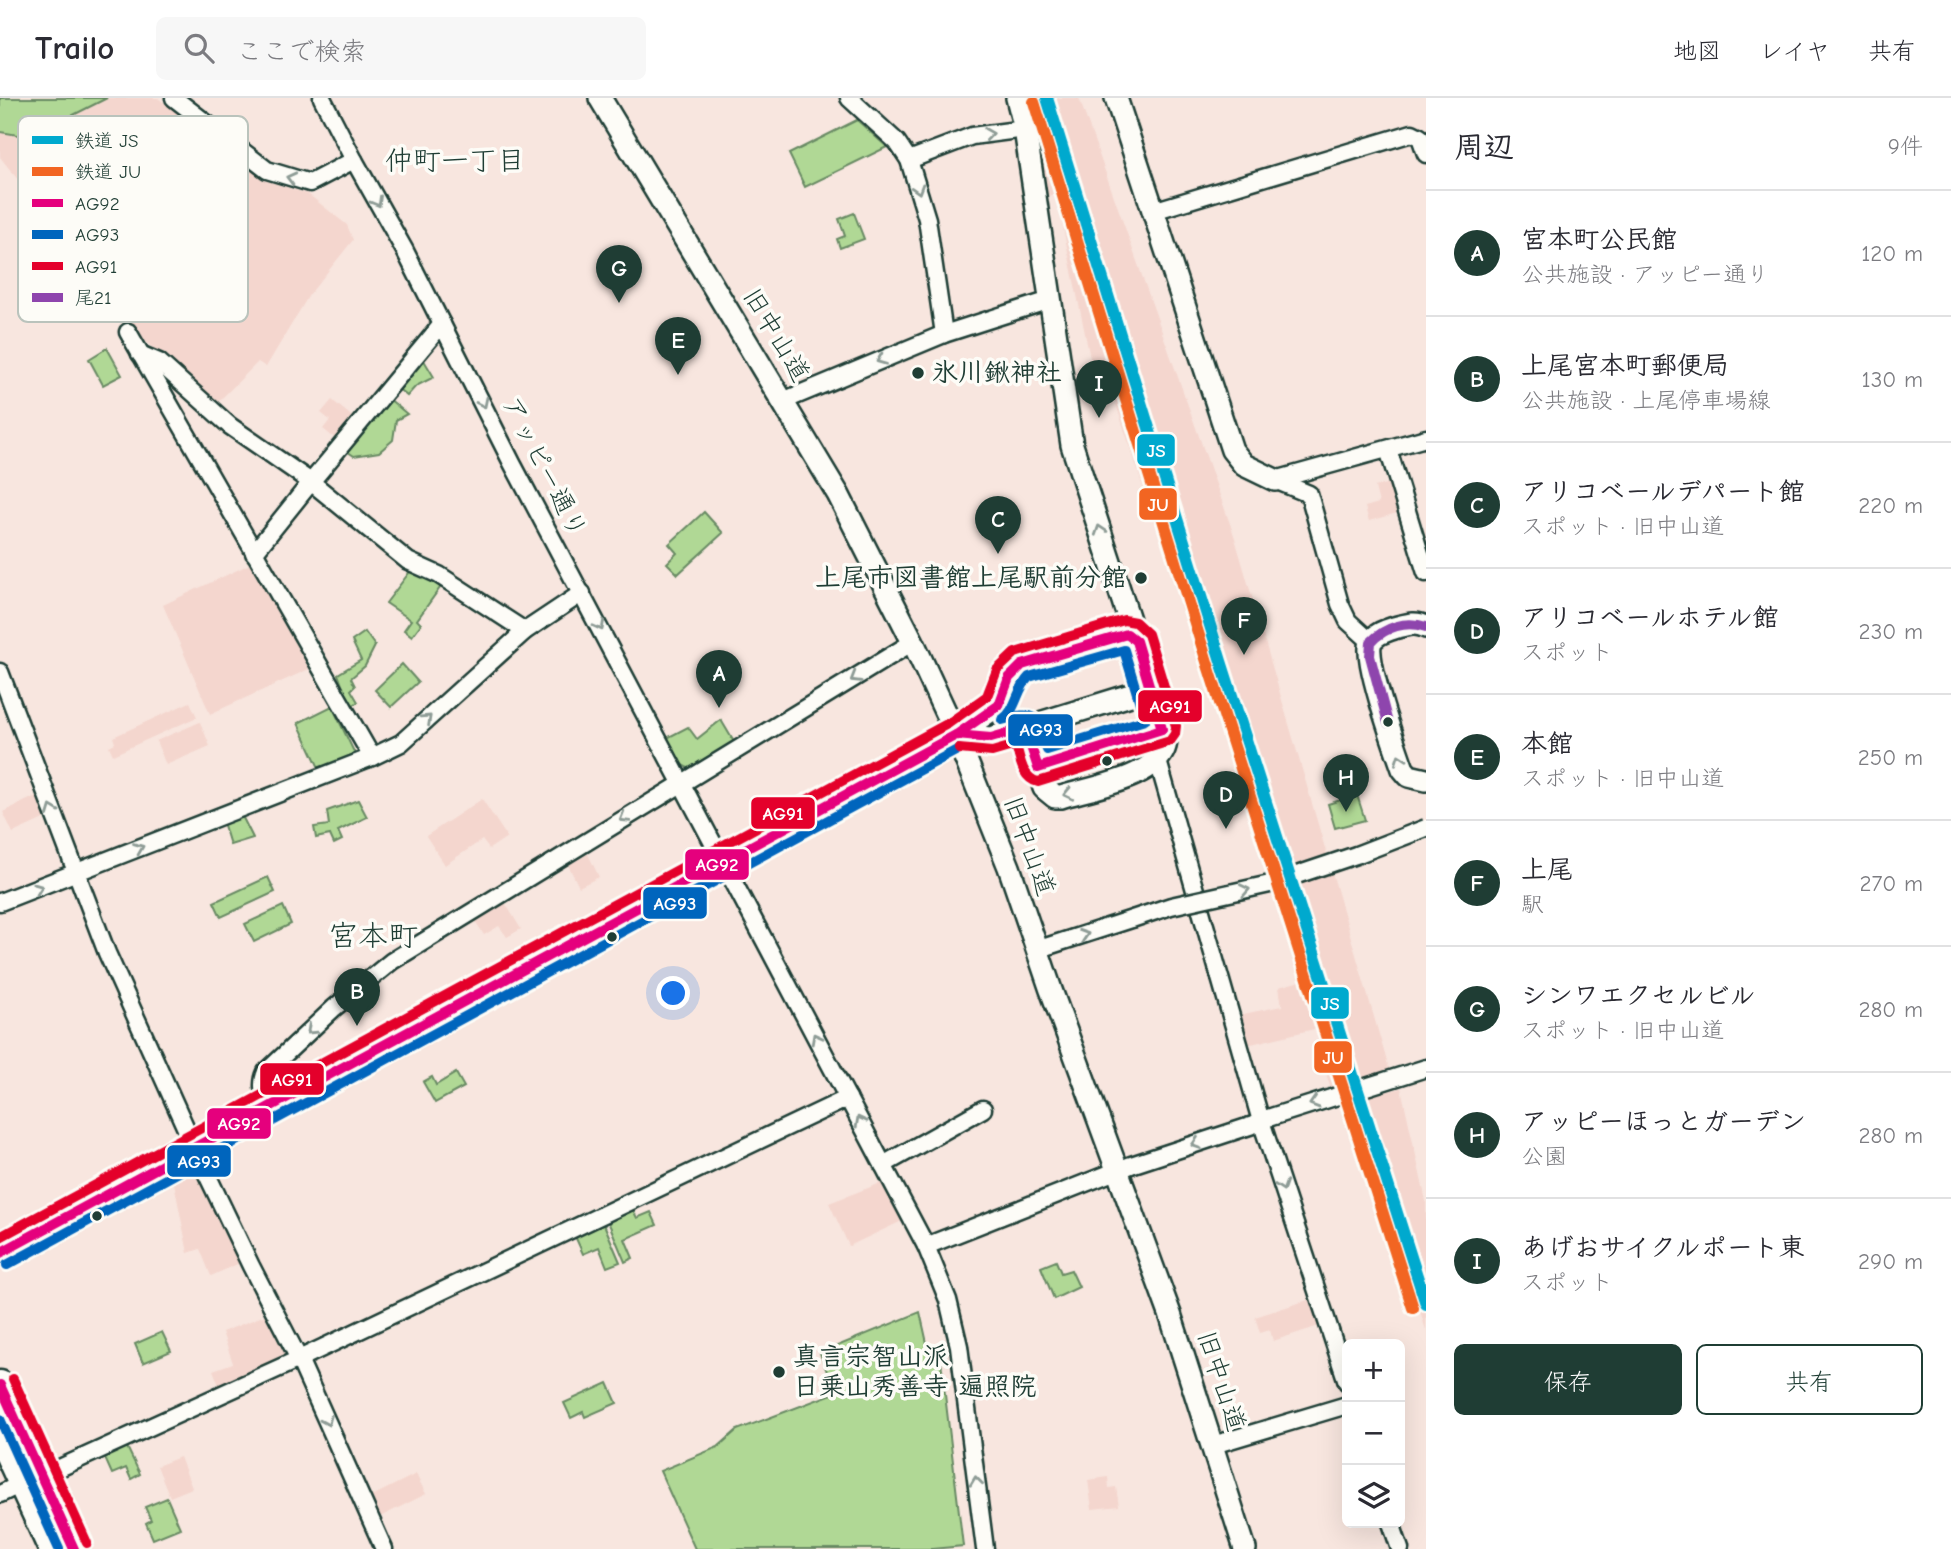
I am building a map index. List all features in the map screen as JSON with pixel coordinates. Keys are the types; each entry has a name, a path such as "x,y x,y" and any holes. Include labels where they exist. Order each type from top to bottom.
{"highway":[{"path":"0,1385 22,1484 74,1549"},
{"path":"0,1434 53,1549"}],"main road":[{"name":"旧中山道","path":"600,98 838,494 913,642 956,735 1009,867 1036,950 1170,1314 1245,1549"},
{"path":"1017,98 1025,129 1072,445 1136,641 1166,748 1158,761 1140,773 1061,797 1048,793 1025,728"},
{"path":"1116,98 1232,450 1244,465 1275,480"},
{"path":"1426,626 1413,623 1383,632 1371,642 1370,656 1403,769 1409,776 1426,780"},
{"path":"0,1252 956,735 999,705 1009,678 1022,665 1122,634 1127,634 1136,641"},
{"path":"956,735 991,738 1150,689"},
{"path":"1038,768 1162,729"}],"street":[{"path":"174,98 197,116"},
{"name":"アッピー通り","path":"322,98 405,251 512,463 926,1246 948,1300 959,1346 985,1549"},
{"path":"849,98 897,142 909,160 927,219 944,334"},
{"path":"909,160 972,136 1025,129"},
{"path":"1153,211 1412,132 1420,137 1426,154"},
{"path":"248,155 278,175 310,183 354,160"},
{"path":"783,401 944,334 1050,300"},
{"path":"254,553 442,324"},
{"path":"128,332 372,757"},
{"path":"140,354 159,362 230,426 311,482 408,561 439,575 525,631"},
{"path":"1275,480 1426,438"},
{"path":"1388,449 1426,573"},
{"path":"1275,480 1309,494 1340,604 1348,621 1371,642"},
{"path":"0,902 243,805 372,757 401,743 525,631 582,593"},
{"path":"269,1108 262,1087 266,1072 368,980 439,931 913,642"},
{"path":"0,672 107,953 194,1148 299,1359 384,1549"},
{"path":"1158,761 1261,1121 1342,1367"},
{"path":"1036,950 1191,901 1270,884 1426,828"},
{"path":"926,1246 1118,1170 1426,1068"},
{"path":"22,1484 299,1359 848,1098"},
{"path":"883,1165 983,1108"},
{"path":"1213,1445 1342,1406"},
{"path":"1393,1528 1399,1549"}],"shaded area":[{"path":"0,98 158,98 181,116 18,116 18,180 0,157"},
{"path":"1025,98 1079,98 1234,535 1390,1072 1331,1089 1323,1064 1342,1057 1309,943 1302,944 1283,892 1275,894 1106,373 1094,377 1056,194 1043,197 1037,136"},
{"path":"248,168 264,180 308,194 347,225 353,240 309,295 266,367 258,362 216,404 144,340 130,322 248,322"},
{"path":"332,400 355,419 337,440 323,429 330,420 321,413"},
{"path":"1389,483 1397,513 1369,521 1365,507 1379,503 1375,487"},
{"path":"252,563 309,669 210,714 163,605"},
{"path":"190,702 197,717 113,755 109,746 115,743 113,737"},
{"path":"200,722 210,746 166,765 156,741"},
{"path":"38,795 48,817 13,833 3,812"},
{"path":"482,799 507,837 489,849 482,840 445,865 426,836"},
{"path":"588,854 599,877 579,887 568,865"},
{"path":"504,901 521,929 507,937 499,926 484,935 474,919"},
{"path":"1315,977 1331,1025 1247,1045 1238,1015 1282,1006 1279,987"},
{"path":"1401,1088 1426,1201 1426,1330 1353,1100"},
{"path":"197,1169 242,1262 211,1276 200,1249 188,1253 174,1183"},
{"path":"881,1183 902,1221 849,1246 829,1203"},
{"path":"1311,1299 1319,1326 1273,1341 1270,1330 1260,1333 1255,1317"},
{"path":"268,1314 288,1356 220,1388 213,1370 233,1363 222,1332"},
{"path":"180,1457 192,1488 170,1497 157,1466"},
{"path":"416,1474 426,1494 378,1518 368,1498"},
{"path":"1108,1477 1109,1488 1116,1487 1119,1506 1092,1509 1088,1480"}],"green space":[{"path":"0,98 107,98 71,116 18,116 18,135 0,132"},
{"path":"857,120 887,147 805,187 789,154"},
{"path":"854,213 864,239 840,248 837,239 845,236 839,219"},
{"path":"107,348 122,375 103,385 89,359"},
{"path":"422,357 434,377 416,386 407,396 396,387"},
{"path":"388,398 407,414 396,420 393,440 379,452 354,456 344,449"},
{"path":"704,512 723,533 678,574 667,563 677,553 669,544"},
{"path":"412,569 442,585 417,620 421,624 412,636 404,630 411,620 386,603"},
{"path":"365,632 375,646 365,666 351,678 355,686 351,690 358,702 350,707 338,674 361,660 352,641"},
{"path":"402,664 418,682 391,707 375,690"},
{"path":"332,706 355,754 320,770 298,723"},
{"path":"721,720 734,742 692,770 682,765 667,738 688,727 697,739"},
{"path":"1357,795 1365,820 1335,828 1328,804"},
{"path":"358,800 367,817 338,831 342,840 334,844 330,835 316,838 314,827 329,825 327,811"},
{"path":"242,816 253,838 230,845 223,822"},
{"path":"268,877 275,892 221,917 214,902"},
{"path":"283,906 291,924 254,942 245,924"},
{"path":"456,1073 464,1087 435,1103 423,1082 432,1077 436,1085"},
{"path":"632,1208 637,1218 651,1212 657,1225 625,1239 633,1258 625,1262 607,1219"},
{"path":"603,1222 620,1262 607,1267 599,1247 583,1254 574,1234"},
{"path":"1056,1261 1061,1273 1071,1270 1079,1287 1054,1299 1041,1267"},
{"path":"920,1312 931,1361 941,1361 963,1546 932,1549 695,1549 660,1471 718,1447 737,1430 835,1393 820,1353"},
{"path":"162,1332 171,1351 143,1363 135,1344"},
{"path":"608,1383 617,1403 585,1417 583,1412 571,1418 564,1403"},
{"path":"126,1445 140,1474 131,1479 126,1468 112,1474 104,1456"},
{"path":"167,1498 180,1528 153,1539 146,1523 151,1520 145,1507"}],"rail line":[{"name":"JS","path":"1047,98 1221,661 1426,1304"},
{"name":"JU","path":"1034,102 1208,665 1413,1308"}],"transit line":[{"name":"AG91","path":"0,1237 949,723 987,696 997,670 1015,653 1124,620 1135,622 1148,634 1176,726 1170,741 1038,782 1025,772 1016,745 992,752 959,749"},
{"name":"尾21","path":"1388,723 1370,656 1371,642 1396,626 1411,624 1426,627"},
{"name":"AG92","path":"1127,634 1136,641 1162,729 1038,768 1025,728 991,738 956,735 999,705 1009,678 1022,665 1127,634"},
{"name":"AG93","path":"1124,650 1145,720 1047,750 1035,719 1024,715 1002,720 1011,711 1029,677 1124,650"},
{"name":"AG92","path":"0,1253 956,735"},
{"name":"AG93","path":"7,1265 959,749"},
{"name":"AG91","path":"13,1379 87,1543"},
{"name":"AG92","path":"0,1385 74,1549"},
{"name":"AG93","path":"0,1419 59,1549"}],"place":[{"name":"シンワエクセルビル","path":"619,303"},
{"name":"氷川鍬神社","path":"918,373"},
{"name":"本館","path":"678,375"},
{"name":"あげおサイクルポート東","path":"1099,418"},
{"name":"アリコベールデパート館","path":"998,554"},
{"name":"上尾市図書館上尾駅前分館","path":"1141,578"},
{"name":"上尾","path":"1244,655"},
{"name":"宮本町公民館","path":"719,708"},
{"name":"アッピーほっとガーデン","path":"1346,812"},
{"name":"アリコベールホテル館","path":"1226,829"},
{"name":"上尾宮本町郵便局","path":"357,1026"},
{"name":"真言宗智山派 日乗山秀善寺 遍照院","path":"779,1372"}],"district":[{"name":"仲町一丁目","path":"455,161"},
{"name":"宮本町","path":"373,936"}]}
